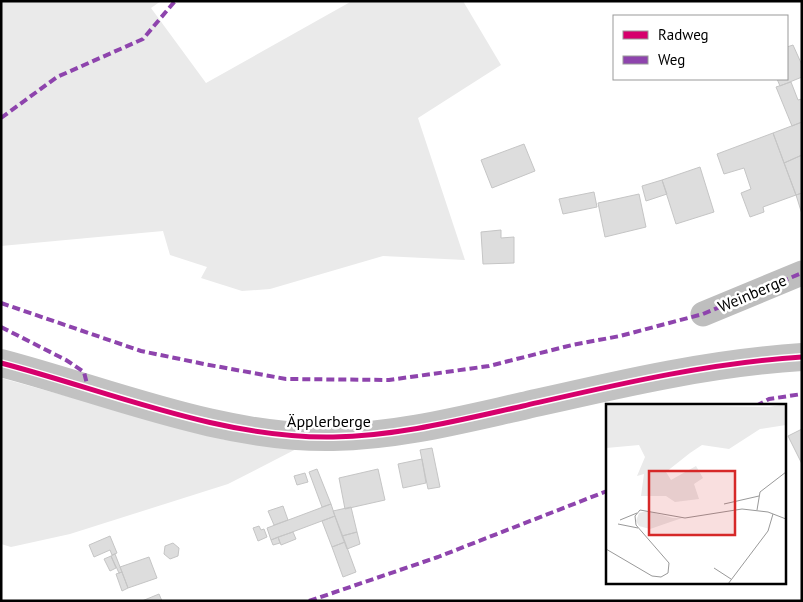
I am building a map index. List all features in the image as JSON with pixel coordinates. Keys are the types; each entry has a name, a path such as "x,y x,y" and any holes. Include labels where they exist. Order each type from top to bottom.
{"street":[{"name":"Weinberge","path":"703,314 802,273"},
{"name":"Äpplerberge","path":"1,363 220,425 261,432 332,437 393,433 434,426 660,374 802,357"}],"shaded area":[{"path":"1,1 161,1 151,8 206,83 352,1 463,1 501,65 418,118 465,260 383,256 270,289 242,291 201,278 207,267 170,255 163,231 1,246"},
{"path":"1,378 225,440 304,445 228,484 70,534 11,547 1,544"}],"building":[{"path":"793,45 802,65 802,77 780,86 777,80 788,80 788,47"},
{"path":"791,82 798,100 802,99 802,122 792,126 776,87"},
{"path":"802,122 802,155 784,163 773,133"},
{"path":"773,133 796,195 763,207 764,212 750,217 741,193 751,189 744,168 724,174 717,154"},
{"path":"524,144 535,171 492,188 481,160"},
{"path":"802,155 802,193 796,195 784,163"},
{"path":"700,167 714,212 676,224 662,180"},
{"path":"662,180 667,194 646,201 642,186"},
{"path":"594,192 597,207 563,214 559,199"},
{"path":"802,193 802,214 796,195"},
{"path":"639,194 646,227 605,237 598,203"},
{"path":"501,230 501,238 514,237 514,263 483,264 481,232"},
{"path":"802,429 802,464 788,436"},
{"path":"432,448 440,487 428,489 420,450"},
{"path":"422,459 426,483 403,488 398,464"},
{"path":"317,469 331,504 322,507 309,472"},
{"path":"378,469 385,500 345,509 339,478"},
{"path":"305,473 308,482 297,485 294,476"},
{"path":"331,504 335,516 271,540 267,528"},
{"path":"283,506 288,520 274,525 268,511"},
{"path":"351,507 357,532 342,536 333,511"},
{"path":"335,516 345,542 332,547 322,521"},
{"path":"259,526 261,530 264,529 267,537 258,541 253,528"},
{"path":"293,532 296,539 281,545 278,537"},
{"path":"357,532 360,544 347,549 342,536"},
{"path":"110,536 117,553 112,555 110,550 94,557 89,545"},
{"path":"278,537 280,543 273,545 271,540"},
{"path":"345,542 356,572 343,577 332,547"},
{"path":"173,543 179,548 178,556 170,559 164,554 165,546"},
{"path":"115,554 122,572 119,573 111,556"},
{"path":"111,556 116,568 110,571 104,559"},
{"path":"149,557 157,578 128,588 120,567"},
{"path":"122,572 128,588 122,591 116,574"},
{"path":"159,594 162,601 142,601"}],"marked path":[{"path":"1,118 57,77 143,39 175,1"},
{"path":"1,303 141,351 204,364 286,379 389,380 489,366 572,345 620,336 703,314 802,273"},
{"path":"1,327 66,360 84,372 88,388"},
{"path":"760,404 769,399 802,394"},
{"path":"309,601 438,557 606,491"}],"cycle path":[{"path":"1,363 207,422 291,436 333,437 381,434 452,422 661,376 731,364 802,357"}]}
